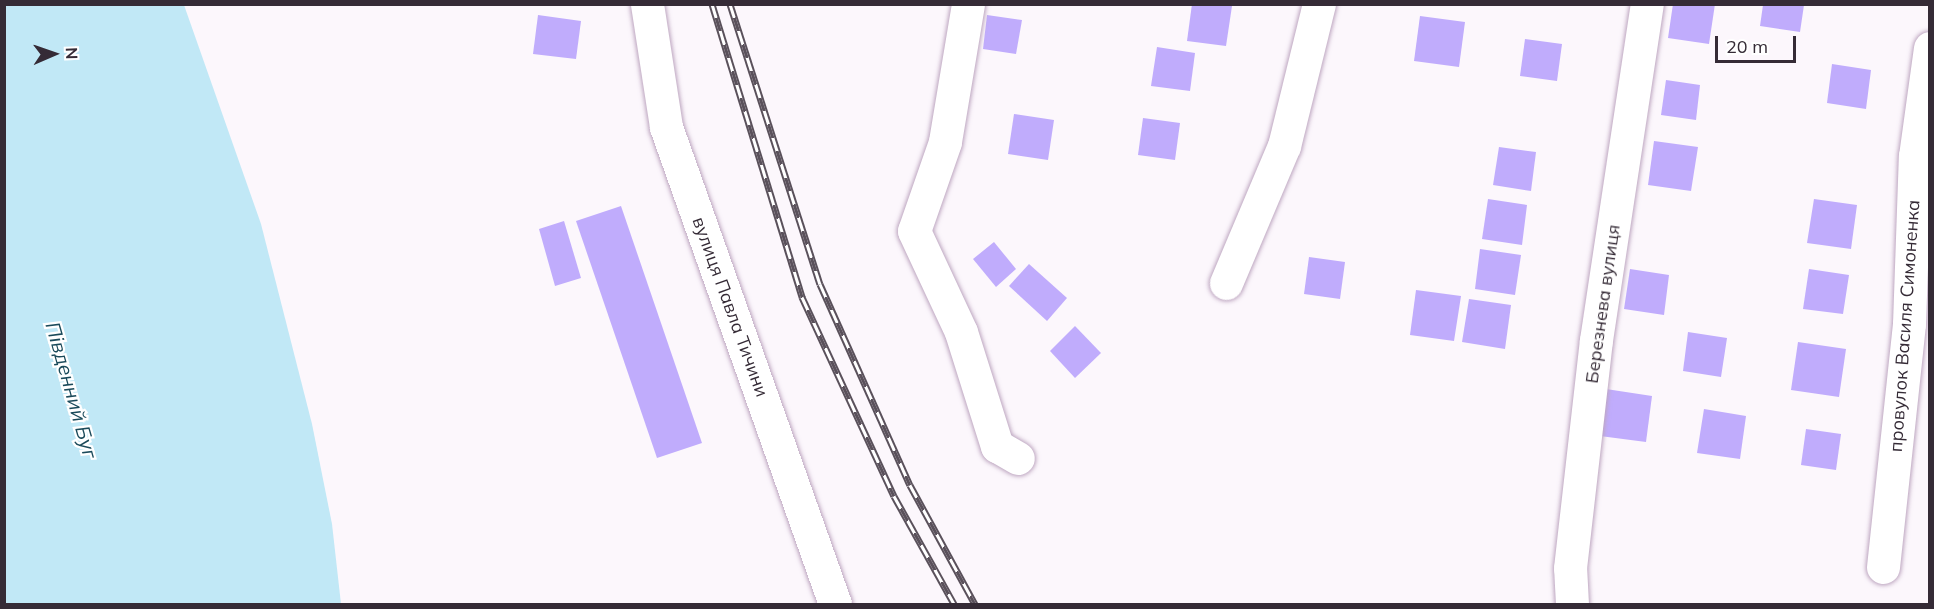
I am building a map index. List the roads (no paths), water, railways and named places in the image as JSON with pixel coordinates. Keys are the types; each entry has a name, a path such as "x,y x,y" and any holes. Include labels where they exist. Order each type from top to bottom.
{"street":[{"name":"вулиця Павла Тичини","path":"647,4 666,127 835,604"},
{"path":"968,4 945,142 914,231 960,332 997,446 1018,458"},
{"path":"1226,283 1284,146 1319,4"},
{"name":"Березнева вулиця","path":"1572,604 1570,568 1596,340 1647,4"},
{"name":"провулок Василя Симоненка","path":"1883,567 1909,324 1915,156 1929,48"}],"water":[{"name":"Південний Буг","path":"4,5 184,5 261,224 312,424 332,524 341,604 5,604"}],"railway":[{"path":"712,4 802,297 894,496 954,604"},
{"path":"730,4 820,284 910,485 975,604"}]}
